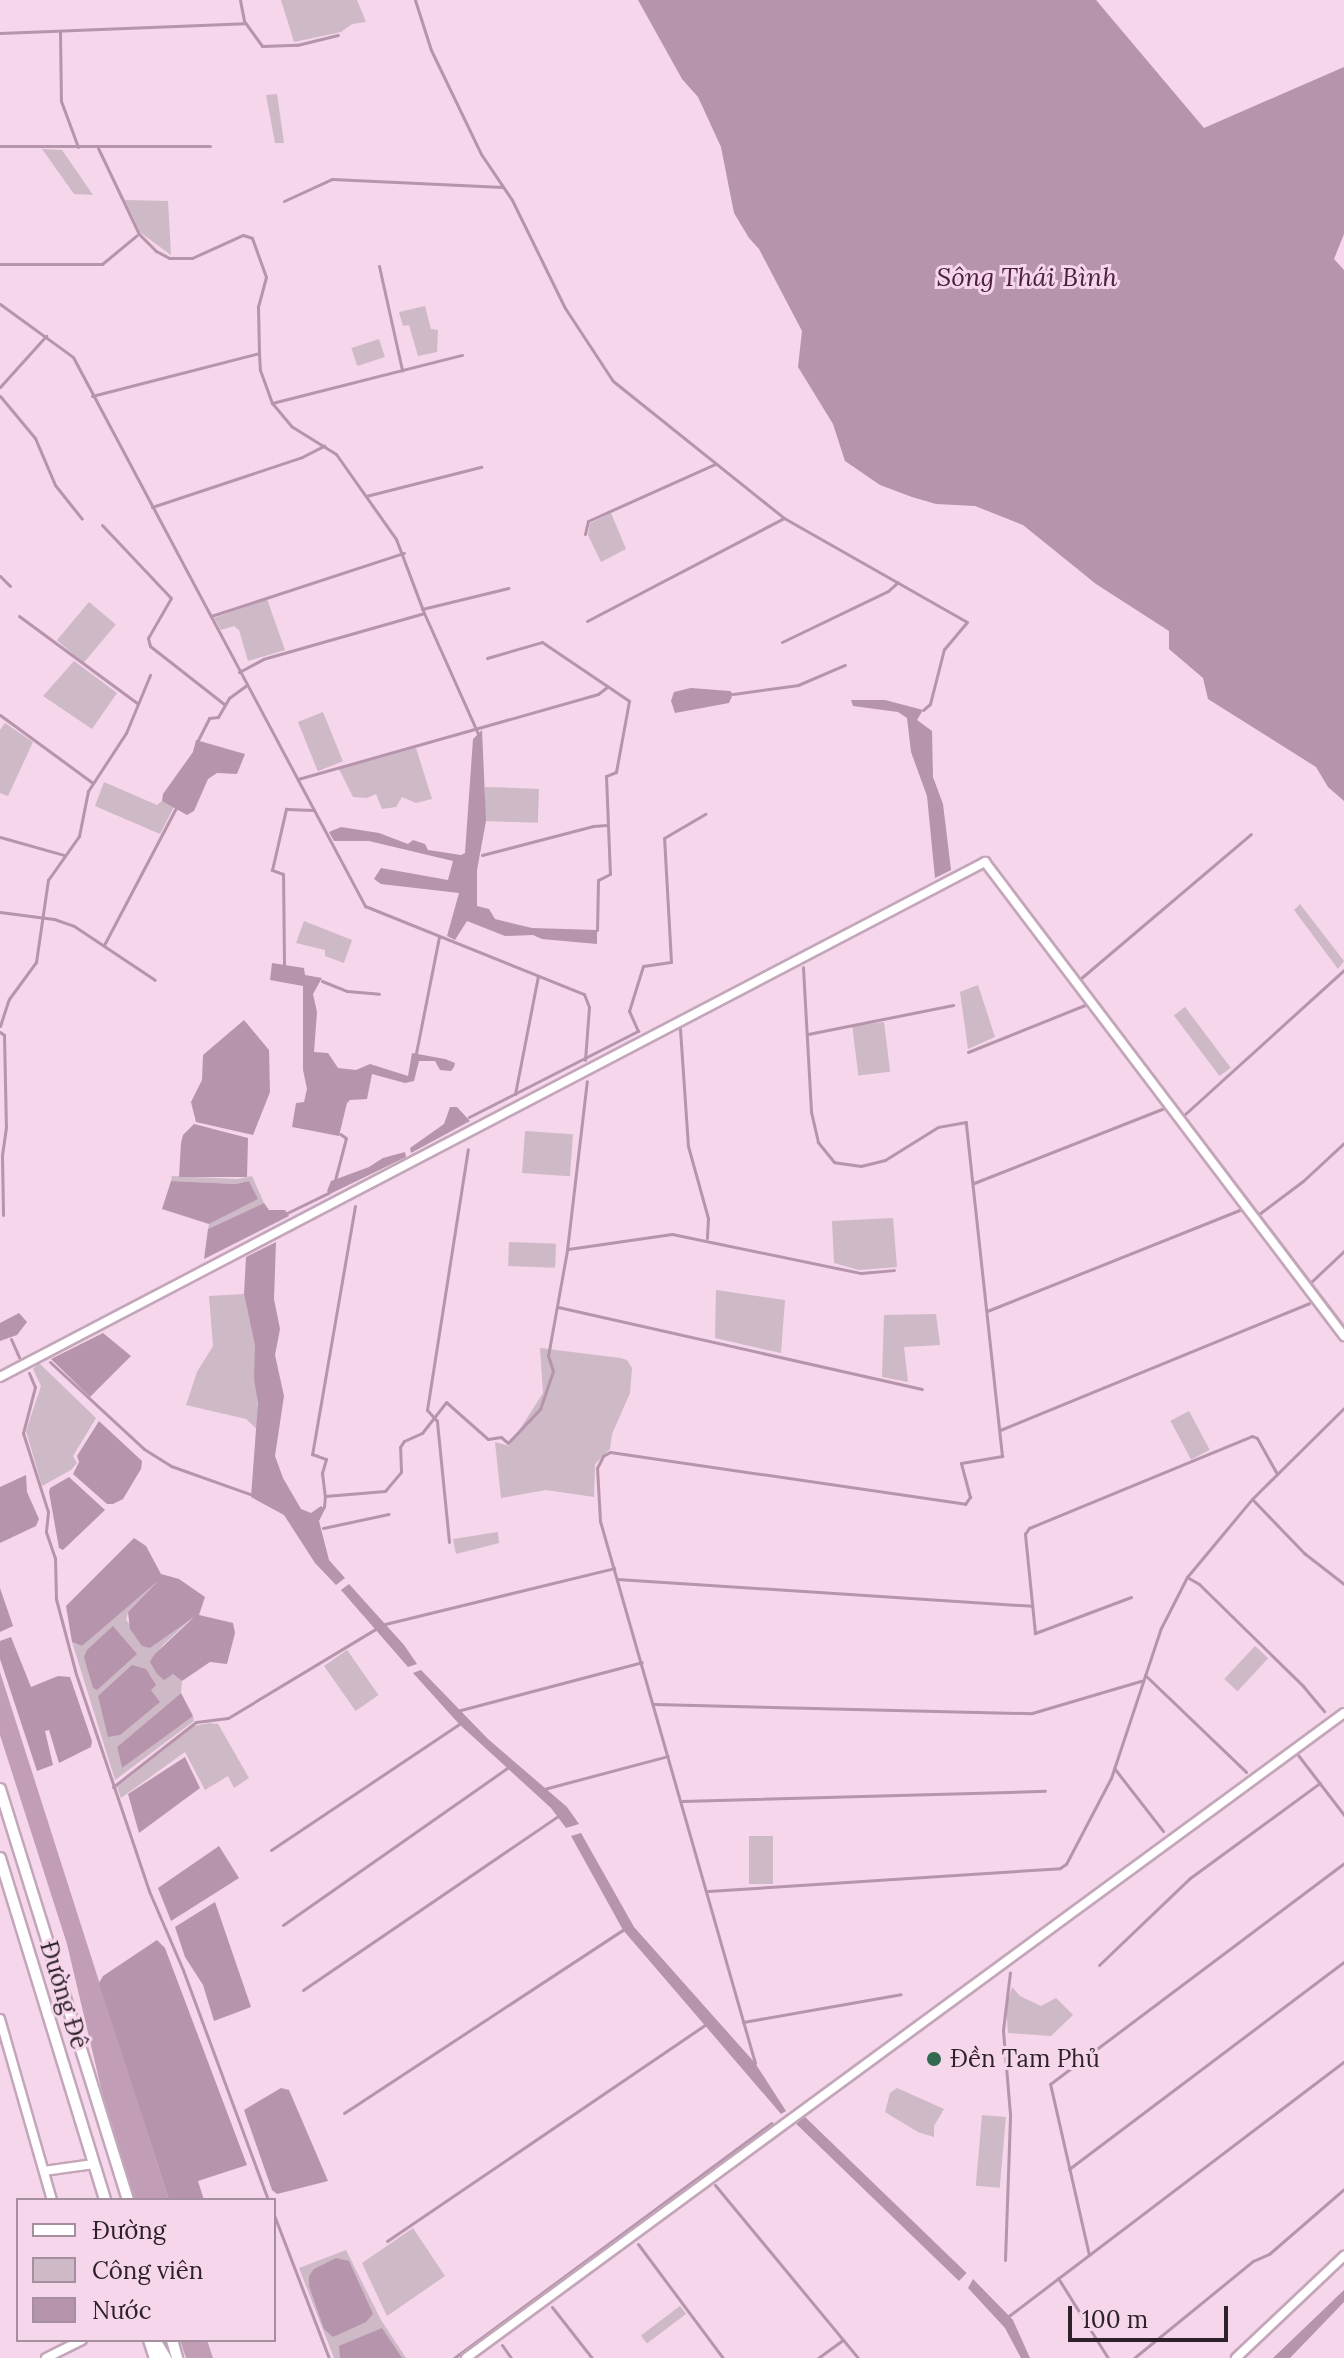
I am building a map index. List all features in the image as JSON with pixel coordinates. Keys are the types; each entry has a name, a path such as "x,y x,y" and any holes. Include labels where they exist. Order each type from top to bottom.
{"street":[{"path":"0,1377 985,862 1344,1336"},
{"path":"466,2358 1344,1713"},
{"name":"Đường Đê","path":"0,1789 127,2198"},
{"name":"Đường Đê","path":"0,1858 104,2198"},
{"path":"0,2019 51,2198"},
{"path":"44,2171 94,2164"},
{"path":"1236,2358 1344,2256"},
{"path":"46,2358 78,2342"},
{"path":"154,2342 166,2358"}],"green space":[{"path":"281,0 357,0 366,22 352,24 341,32 294,42"},
{"path":"277,94 284,143 275,143 266,95"},
{"path":"42,149 62,150 93,195 74,194"},
{"path":"125,200 168,201 171,255 141,233"},
{"path":"425,306 431,329 438,330 437,352 418,356 409,325 403,326 399,312"},
{"path":"379,339 385,357 357,366 351,348"},
{"path":"611,513 626,549 601,562 588,535 590,523"},
{"path":"267,599 285,650 248,661 239,630 234,626 221,630 214,618"},
{"path":"89,602 116,624 84,663 57,640"},
{"path":"74,661 117,693 92,729 43,696"},
{"path":"323,712 343,761 318,771 298,722"},
{"path":"5,723 33,742 8,796 0,793 0,730"},
{"path":"416,748 432,799 416,803 402,797 396,807 382,809 376,794 367,798 353,797 339,769"},
{"path":"104,782 157,805 162,801 174,807 160,834 95,806"},
{"path":"485,787 539,789 538,823 484,821"},
{"path":"1300,904 1344,961 1338,969 1294,910"},
{"path":"304,921 352,940 344,963 325,956 325,950 296,943"},
{"path":"978,985 995,1037 968,1049 960,992"},
{"path":"1185,1007 1231,1068 1220,1076 1174,1015"},
{"path":"884,1022 890,1072 858,1076 852,1026"},
{"path":"525,1131 573,1134 570,1176 522,1173"},
{"path":"172,1176 238,1179 252,1176 264,1203 208,1229 209,1224 257,1199 249,1181 237,1184 171,1181"},
{"path":"893,1218 897,1267 859,1270 834,1263 832,1221"},
{"path":"509,1242 556,1244 555,1268 508,1266"},
{"path":"716,1290 785,1300 781,1353 715,1338"},
{"path":"244,1294 255,1346 259,1431 246,1419 186,1405 197,1372 213,1346 209,1296"},
{"path":"936,1314 940,1345 904,1347 908,1382 882,1377 884,1315"},
{"path":"540,1348 620,1358 627,1360 632,1368 630,1393 612,1434 610,1449 595,1464 594,1497 546,1490 501,1498 495,1442 509,1446 543,1393"},
{"path":"39,1363 96,1418 73,1456 77,1463 71,1470 42,1486 26,1431 41,1386 33,1369"},
{"path":"1189,1411 1210,1450 1191,1460 1170,1421"},
{"path":"498,1532 499,1543 456,1554 453,1539"},
{"path":"158,1581 128,1612 126,1620 150,1648 194,1616 163,1645 151,1662 164,1679 173,1674 182,1681 181,1693 117,1747 122,1768 186,1720 193,1716 194,1721 115,1780 72,1642 82,1646","holes":["151,1690 159,1702 98,1696"]},
{"path":"1255,1646 1268,1658 1237,1691 1224,1679"},
{"path":"347,1650 379,1695 356,1711 324,1666"},
{"path":"218,1724 249,1778 234,1788 228,1776 205,1790 185,1752 121,1798 117,1787 194,1726"},
{"path":"749,1836 773,1836 773,1884 749,1884"},
{"path":"1012,1987 1020,1996 1041,2006 1056,1998 1073,2015 1051,2036 1008,2033 1006,2005"},
{"path":"897,2088 944,2109 934,2126 934,2137 918,2132 885,2112 890,2093"},
{"path":"982,2115 1006,2117 1000,2188 976,2186"},
{"path":"413,2228 445,2276 387,2316 362,2263"},
{"path":"346,2250 381,2320 406,2358 334,2358 299,2268"},
{"path":"680,2306 686,2314 647,2343 641,2335"}],"shaded area":[{"path":"0,1672 168,2198 134,2198 102,2092 67,1944 0,1735"},
{"path":"181,2342 208,2342 213,2358 186,2358"}],"water":[{"name":"Sông Thái Bình","path":"638,0 1096,0 1204,128 1344,67 1344,234 1334,259 1344,270 1344,801 1328,787 1316,767 1208,699 1203,678 1169,649 1169,631 1096,584 1023,525 975,506 936,504 912,497 880,485 845,461 833,424 798,367 802,331 759,249 734,213 721,147 698,97 682,79"},
{"path":"691,688 730,691 733,694 729,703 675,713 671,701 674,692"},
{"path":"851,700 885,700 923,710 917,720 932,731 933,777 943,804 951,870 935,878 927,796 911,752 907,718 898,712 853,706"},
{"path":"482,730 486,821 477,870 477,906 489,909 495,919 532,928 597,930 597,944 542,939 533,935 505,936 467,921 455,940 447,936 459,893 381,884 374,879 381,868 448,880 453,861 369,841 334,841 329,832 341,827 379,833 408,844 413,840 425,844 428,850 465,853 473,739"},
{"path":"196,740 245,754 237,774 217,773 208,779 194,811 187,815 162,801 163,794 193,752"},
{"path":"272,963 304,968 305,975 322,978 313,994 317,1012 314,1052 328,1053 338,1068 356,1070 370,1064 408,1076 412,1053 445,1059 455,1063 454,1067 451,1071 440,1070 435,1061 419,1061 414,1081 405,1083 372,1074 367,1099 347,1103 339,1136 292,1127 296,1103 304,1102 307,1089 303,1070 303,986 270,980"},
{"path":"244,1020 269,1050 270,1092 253,1135 196,1122 191,1102 202,1080 203,1055"},
{"path":"450,1107 457,1107 470,1121 411,1153 410,1148 444,1124"},
{"path":"194,1124 248,1138 247,1177 179,1177 183,1135"},
{"path":"405,1152 406,1157 330,1194 327,1191 331,1181 369,1167 383,1158"},
{"path":"171,1181 236,1184 249,1181 258,1199 209,1224 162,1209"},
{"path":"264,1203 269,1210 285,1210 289,1216 204,1259 208,1229"},
{"path":"276,1242 274,1299 280,1329 275,1355 284,1396 275,1456 283,1478 301,1509 311,1513 321,1506 325,1509 319,1521 329,1560 345,1578 336,1585 315,1563 284,1515 251,1497 258,1403 254,1379 255,1346 244,1294 246,1257"},
{"path":"19,1313 27,1322 17,1335 0,1341 0,1323"},
{"path":"103,1333 131,1356 90,1397 51,1359"},
{"path":"99,1421 142,1461 141,1469 123,1499 113,1504 107,1504 73,1474 79,1462 77,1456"},
{"path":"26,1475 27,1492 39,1519 36,1526 0,1543 0,1487"},
{"path":"69,1477 105,1510 63,1550 59,1548 49,1492 50,1488"},
{"path":"134,1538 146,1546 161,1574 179,1579 205,1597 199,1615 233,1623 235,1633 227,1664 210,1662 182,1681 173,1674 164,1680 157,1674 150,1662 154,1655 194,1617 150,1648 142,1646 130,1629 128,1612 158,1581 82,1646 72,1642 66,1606"},
{"path":"349,1584 404,1645 417,1664 408,1667 341,1590"},
{"path":"0,1588 13,1626 0,1632"},
{"path":"113,1626 137,1654 97,1690 93,1688 84,1657 87,1650"},
{"path":"11,1637 31,1687 58,1676 70,1677 92,1741 91,1747 59,1763 49,1730 45,1731 53,1765 37,1771 0,1659 0,1641"},
{"path":"132,1665 146,1669 156,1685 151,1690 160,1702 120,1735 108,1737 98,1696"},
{"path":"421,1670 488,1739 567,1807 579,1824 566,1828 551,1808 459,1724 413,1673"},
{"path":"181,1693 193,1716 122,1768 117,1747"},
{"path":"185,1757 200,1788 139,1833 128,1794"},
{"path":"581,1833 634,1927 755,2063 786,2111 781,2114 623,1930 571,1836"},
{"path":"219,1846 239,1878 171,1921 158,1888"},
{"path":"215,1902 251,2007 214,2021 203,1985 185,1957 175,1927"},
{"path":"157,1940 165,1948 247,2165 198,2181 203,2198 168,2198 99,1983 103,1976"},
{"path":"281,2088 289,2090 328,2181 277,2194 272,2190 244,2110"},
{"path":"804,2116 967,2273 959,2281 796,2124"},
{"path":"336,2258 349,2261 373,2314 366,2322 333,2337 324,2329 309,2286 309,2276 314,2269"},
{"path":"973,2279 1013,2320 1030,2358 1021,2358 1005,2328 968,2288"},
{"path":"1344,2290 1344,2302 1290,2358 1273,2358"},
{"path":"382,2328 402,2358 340,2358 339,2346"}],"waterway":[{"path":"240,0 244,21 262,46 297,45 338,35"},
{"path":"415,0 431,50 481,154 512,200 565,308 613,381 784,518 967,622 944,649 930,704 923,710"},
{"path":"0,33 245,23"},
{"path":"60,32 61,101 78,147"},
{"path":"0,146 210,146"},
{"path":"98,148 139,234 156,251 169,258 192,258 243,235 252,238 266,277 258,306 259,353 260,370 272,403 291,426 336,454 396,539 424,613 478,734"},
{"path":"284,201 332,179 503,187"},
{"path":"0,264 102,264 137,235"},
{"path":"379,266 402,370"},
{"path":"0,304 73,357 365,906 584,994 589,1007 585,1060"},
{"path":"0,387 46,336"},
{"path":"92,396 259,353"},
{"path":"272,403 462,355"},
{"path":"0,396 35,438 55,485 82,519"},
{"path":"152,507 302,457 324,446"},
{"path":"585,534 588,521 715,464"},
{"path":"366,496 481,467"},
{"path":"587,621 784,518"},
{"path":"102,525 171,598 148,638 150,646 224,704"},
{"path":"211,616 404,553"},
{"path":"0,576 10,586"},
{"path":"782,642 888,591 898,582"},
{"path":"422,609 508,588"},
{"path":"239,672 263,659 424,613"},
{"path":"19,616 137,703"},
{"path":"487,658 542,642 629,701 616,772 606,776 610,874 598,880 597,930"},
{"path":"733,694 798,685 845,665"},
{"path":"0,1026 9,999 36,962 48,880 79,836 88,791 126,733 150,675"},
{"path":"198,740 209,718 218,717 229,698 247,685"},
{"path":"298,779 598,694 607,687"},
{"path":"0,715 93,783"},
{"path":"104,945 176,808"},
{"path":"284,964 283,874 272,870 286,809 314,810"},
{"path":"469,1117 638,1031 629,1011 643,966 671,962 664,838 705,814"},
{"path":"482,855 607,825"},
{"path":"1080,979 1251,834"},
{"path":"0,837 64,855"},
{"path":"994,866 1344,1327"},
{"path":"0,912 54,919 74,926 155,980"},
{"path":"416,1053 439,937"},
{"path":"755,2063 600,1521 597,1468 603,1456 610,1452 965,1504 970,1497 961,1463 1002,1456 966,1122 938,1127 885,1160 861,1166 834,1162 818,1142 811,1111 803,967"},
{"path":"1184,1115 1344,970"},
{"path":"515,1094 538,976"},
{"path":"322,981 347,991 379,994"},
{"path":"808,1034 953,1005"},
{"path":"968,1052 1085,1005"},
{"path":"680,1029 688,1146 708,1218 707,1238"},
{"path":"0,1032 4,1035 6,1127 2,1155 3,1215"},
{"path":"355,1206 312,1454 326,1459 322,1473 325,1496 385,1491 401,1472 400,1447 404,1441 422,1433 446,1402 488,1439 501,1437 508,1443 540,1409 553,1371 548,1356 567,1250 587,1081"},
{"path":"974,1183 1164,1108"},
{"path":"335,1180 346,1138 340,1134"},
{"path":"1259,1214 1303,1181 1344,1143"},
{"path":"449,1542 437,1421 427,1410 468,1149"},
{"path":"287,1213 328,1193"},
{"path":"987,1311 1240,1210"},
{"path":"568,1249 672,1234 861,1273 894,1270"},
{"path":"1310,1283 1344,1251"},
{"path":"1000,1430 1309,1303"},
{"path":"558,1307 922,1389"},
{"path":"11,1339 19,1357"},
{"path":"50,1362 144,1449 171,1466 250,1494"},
{"path":"29,1373 35,1387 23,1433 48,1512 46,1532 55,1558 56,1599 76,1674 149,1891 183,1970 267,2198"},
{"path":"708,1891 1060,1868 1066,1864 1111,1778 1161,1628 1187,1577 1252,1499 1344,1408"},
{"path":"1131,1597 1035,1633 1025,1534 1029,1528 1252,1436 1257,1438 1277,1474"},
{"path":"324,1507 325,1496"},
{"path":"1253,1500 1304,1553 1344,1584"},
{"path":"323,1528 389,1514"},
{"path":"385,1624 614,1568"},
{"path":"1187,1577 1199,1584 1303,1686 1324,1711"},
{"path":"617,1579 1032,1606"},
{"path":"113,1787 196,1722 228,1718 377,1628"},
{"path":"457,1711 642,1662"},
{"path":"1145,1675 1246,1772"},
{"path":"654,1704 1032,1713 1141,1681"},
{"path":"271,1850 459,1724"},
{"path":"1298,1755 1344,1815"},
{"path":"544,1789 668,1756"},
{"path":"283,1925 507,1768"},
{"path":"1114,1768 1163,1831"},
{"path":"1099,1965 1190,1878 1320,1783"},
{"path":"682,1801 1045,1791"},
{"path":"303,1990 558,1816"},
{"path":"1089,2255 1050,2084 1344,1863"},
{"path":"344,2113 623,1930"},
{"path":"1069,2169 1344,1962"},
{"path":"1005,2260 1010,2114 1003,2030 1010,1972"},
{"path":"743,2022 901,1994"},
{"path":"387,2241 706,2024"},
{"path":"1006,2318 1344,2061"},
{"path":"454,2358 772,2123"},
{"path":"715,2185 858,2358"},
{"path":"1134,2358 1253,2261 1269,2254 1344,2189"},
{"path":"276,2220 329,2358"},
{"path":"638,2244 723,2358"},
{"path":"1058,2278 1108,2358"},
{"path":"552,2307 592,2358"},
{"path":"818,2358 843,2340"},
{"path":"502,2345 511,2358"}],"place":[{"name":"Đền Tam Phủ","path":"934,2059"}]}
